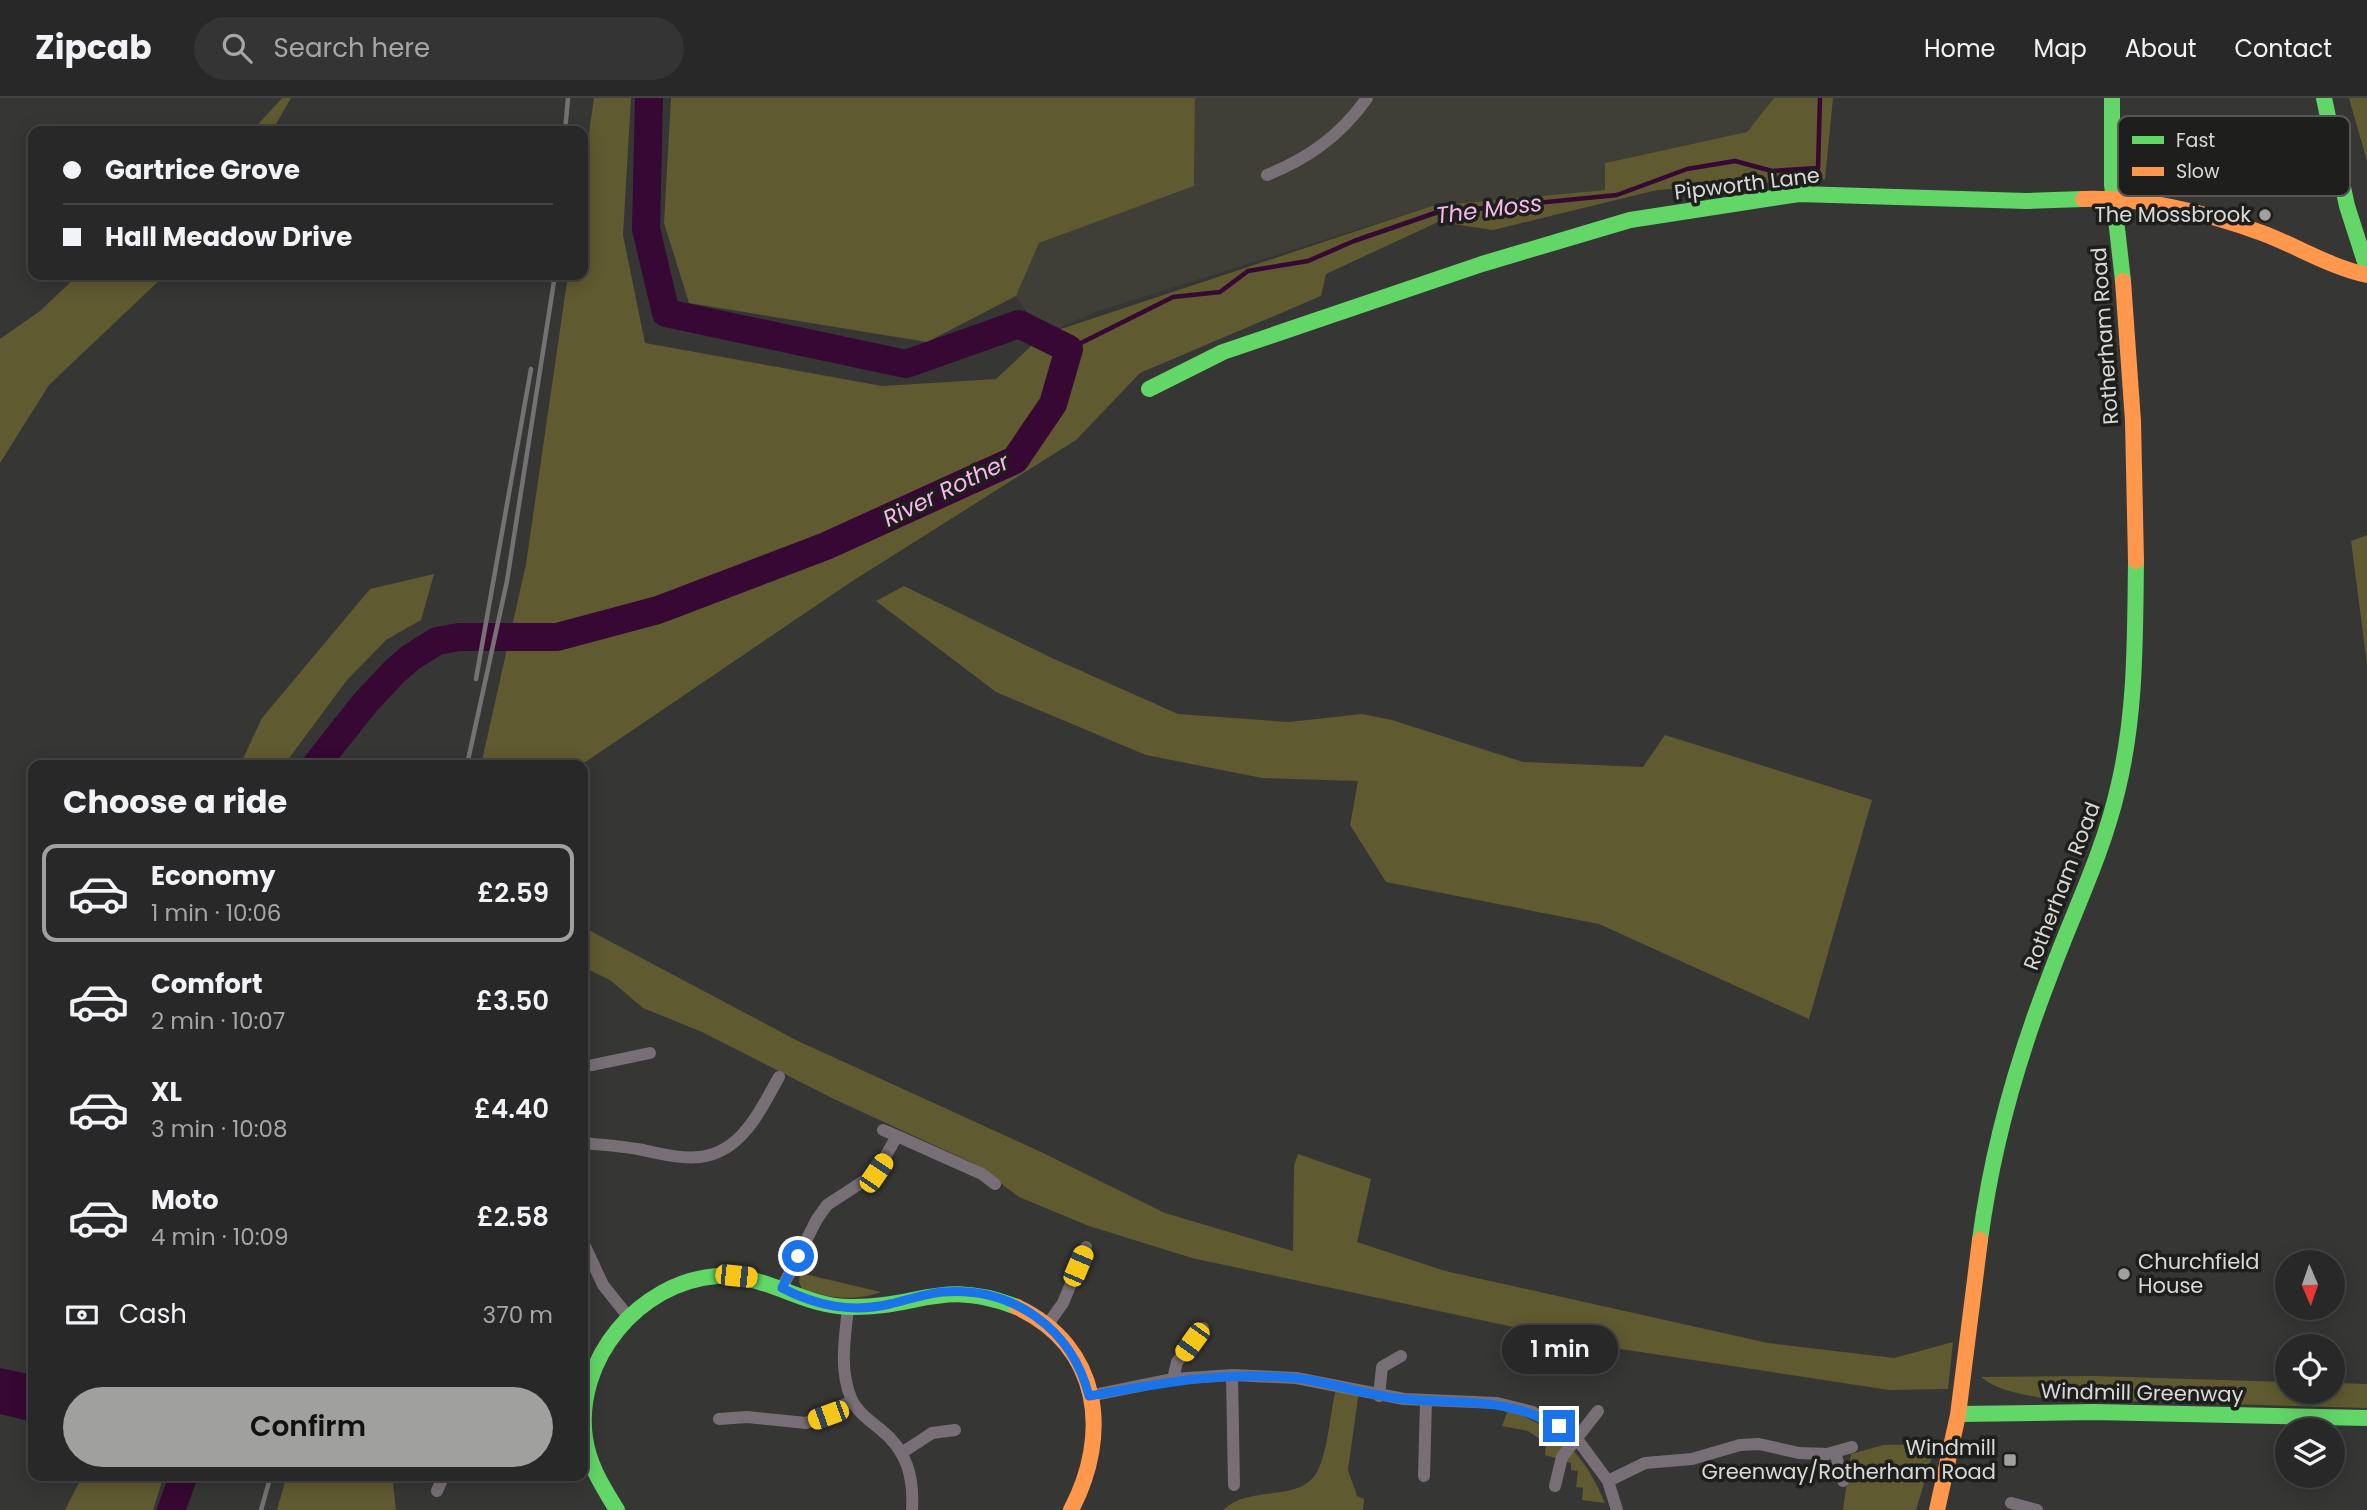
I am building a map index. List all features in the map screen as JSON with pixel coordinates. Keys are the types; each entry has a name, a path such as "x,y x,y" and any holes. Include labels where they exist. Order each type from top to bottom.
{"street":[{"path":"1267,175 1290,166 1332,139 1367,98"},
{"name":"Rotherham Road","path":"1937,1510 1959,1414 1980,1236 2000,1130 2016,1069 2111,823 2127,749 2135,639 2134,471 2128,327 2110,116 2112,98"},
{"path":"2324,98 2328,116"},
{"name":"Pipworth Lane","path":"1149,389 1223,352 1482,264 1630,220 1799,194 2026,201 2115,198 2178,207 2262,233 2349,271 2367,275"},
{"path":"2345,196 2367,268"},
{"path":"588,1067 650,1053"},
{"path":"588,1144 645,1151 678,1159 702,1157 722,1149 748,1129 779,1077"},
{"path":"883,1130 982,1174 995,1184"},
{"path":"782,1288 827,1205 876,1173 897,1136"},
{"path":"1048,1324 1063,1303 1086,1247"},
{"path":"588,1253 603,1285 627,1315"},
{"path":"588,1383 594,1364 611,1334 627,1315 658,1294 696,1279 736,1276 782,1288 807,1301 848,1308 875,1308 926,1295 962,1292 981,1294 1015,1306 1048,1324 1082,1370 1093,1414 1093,1456 1071,1510"},
{"path":"848,1308 843,1366 852,1401 903,1452 912,1477 912,1510"},
{"path":"1173,1379 1177,1362 1203,1328"},
{"path":"1379,1396 1382,1367 1401,1356"},
{"path":"1089,1396 1173,1379 1232,1375 1308,1380 1379,1396 1426,1401 1497,1403 1559,1426 1577,1440 1608,1481 1617,1510"},
{"path":"1232,1375 1234,1485"},
{"path":"719,1419 747,1417 806,1423 852,1401"},
{"path":"1424,1476 1426,1401"},
{"path":"1555,1486 1562,1457 1598,1410"},
{"name":"Windmill Greenway","path":"1959,1414 2094,1412 2367,1418"},
{"path":"903,1452 932,1433 955,1430"},
{"path":"588,1444 600,1487 617,1510"},
{"path":"1608,1481 1645,1463 1692,1459 1740,1445 1759,1444 1799,1453 1835,1452 1852,1447"},
{"path":"1835,1452 1843,1481"},
{"path":"438,1491 442,1481"},
{"path":"2011,1503 2037,1510"}],"shaded area":[{"path":"282,98 291,98 275,126 257,126"},
{"path":"594,98 631,98 623,235 645,343 882,386 996,379 1043,335 1432,206 1605,190 1605,163 1747,132 1774,98 1833,98 1825,179 1657,190 1493,230 1438,222 1326,274 1321,296 1140,373 1076,440 851,582 588,760 482,760 526,564 567,280 588,280 588,140"},
{"path":"671,98 1195,98 1194,186 1039,243 1016,296 927,342 689,303 664,223"},
{"path":"1195,98 1774,98 1747,132 1605,163 1605,190 1432,206 1095,312 1043,335 1016,296 1039,243 1194,186"},
{"path":"2349,98 2367,98 2367,161"},
{"path":"73,280 160,280 49,385 0,463 0,339 40,311"},
{"path":"2367,535 2367,664 2351,541"},
{"path":"434,574 421,620 386,640 347,680 288,760 242,760 262,718 370,589"},
{"path":"904,586 1052,658 1178,714 1289,722 1362,714 1392,720 1523,762 1643,767 1665,735 1872,800 1809,1019 1599,924 1386,882 1350,825 1358,781 1262,778 1146,755 996,692 876,601"},
{"path":"588,930 798,1041 1041,1152 1165,1213 1293,1251 1294,1166 1298,1154 1371,1179 1357,1242 1445,1271 1768,1343 1894,1358 1953,1342 1948,1389 1889,1390 1601,1346 1192,1258 1089,1226 1019,1197 975,1164 834,1099 702,1032 643,1008 610,980 588,969"},
{"path":"800,1273 881,1292 851,1298 822,1295 802,1289 799,1282"},
{"path":"0,1368 28,1374 28,1421 0,1414"},
{"path":"2094,1376 2275,1382 2275,1404 2345,1404 2345,1383 2367,1384 2367,1408 2046,1399 2003,1389 1981,1377"},
{"path":"1337,1385 1359,1391 1348,1470 1357,1496 1364,1499 1363,1510 1223,1510 1234,1502 1288,1491 1310,1480 1318,1470 1325,1451"},
{"path":"1508,1410 1541,1425 1568,1445 1588,1470 1605,1503 1582,1500 1583,1488 1576,1487 1578,1471 1571,1470 1571,1463 1545,1455 1546,1443 1528,1431 1502,1426"},
{"path":"1936,1444 1916,1510 1843,1510 1851,1454 1883,1445"},
{"path":"80,1481 162,1481 153,1510 65,1510"},
{"path":"285,1481 393,1481 396,1510 277,1510"}],"waterway":[{"name":"River Rother","path":"320,760 365,703 394,672 437,641 459,637 557,637 658,610 826,546 1015,460 1053,404 1069,349 1019,324 906,364 666,313 646,229 649,98"},
{"name":"The Moss","path":"1069,349 1173,297 1220,292 1248,271 1308,261 1354,241 1435,213 1617,195 1687,169 1735,161 1772,171 1818,168 1820,98"},
{"name":"River Rother","path":"171,1510 182,1481"}],"railway":[{"path":"565,126 568,98"},
{"path":"468,760 507,581 554,280"},
{"path":"476,679 531,369"},
{"path":"261,1510 269,1481"}],"traffic: fast":[{"path":"2112,98 2112,184 2123,281"},
{"path":"2324,98 2328,116"},
{"path":"1149,389 1223,352 1482,264 1630,220 1799,194 2026,201 2083,199"},
{"path":"2345,196 2367,268"},
{"path":"1980,1240 1998,1140 2016,1074 2058,954 2096,861 2118,788 2131,704 2136,561"},
{"path":"588,1390 601,1354 618,1330 638,1309 662,1293 688,1281 734,1276 768,1284 833,1306 874,1306 931,1296 969,1295 1017,1307"},
{"path":"1959,1414 2094,1412 2367,1418"},
{"path":"588,1451 597,1476 617,1510"}],"traffic: slow":[{"path":"2083,199 2151,203 2196,212 2262,233 2340,267 2367,275"},
{"path":"2123,281 2133,421 2136,561"},
{"path":"1937,1510 1958,1415 1980,1240"},
{"path":"1017,1307 1045,1324 1066,1345 1082,1369 1090,1395 1094,1423 1091,1452 1084,1481 1071,1510"}],"place":[{"name":"The Mossbrook","path":"2265,215"},
{"name":"Churchfield House","path":"2124,1274"},
{"name":"Windmill Greenway/Rotherham Road","path":"2010,1460"}],"route":[{"path":"798,1256 782,1288 807,1301 824,1306 875,1308 926,1295 962,1292 981,1294 1023,1309 1048,1324 1065,1343 1082,1370 1089,1396 1173,1379 1266,1376 1331,1383 1379,1396 1404,1399 1497,1403 1533,1412 1559,1426"}]}
